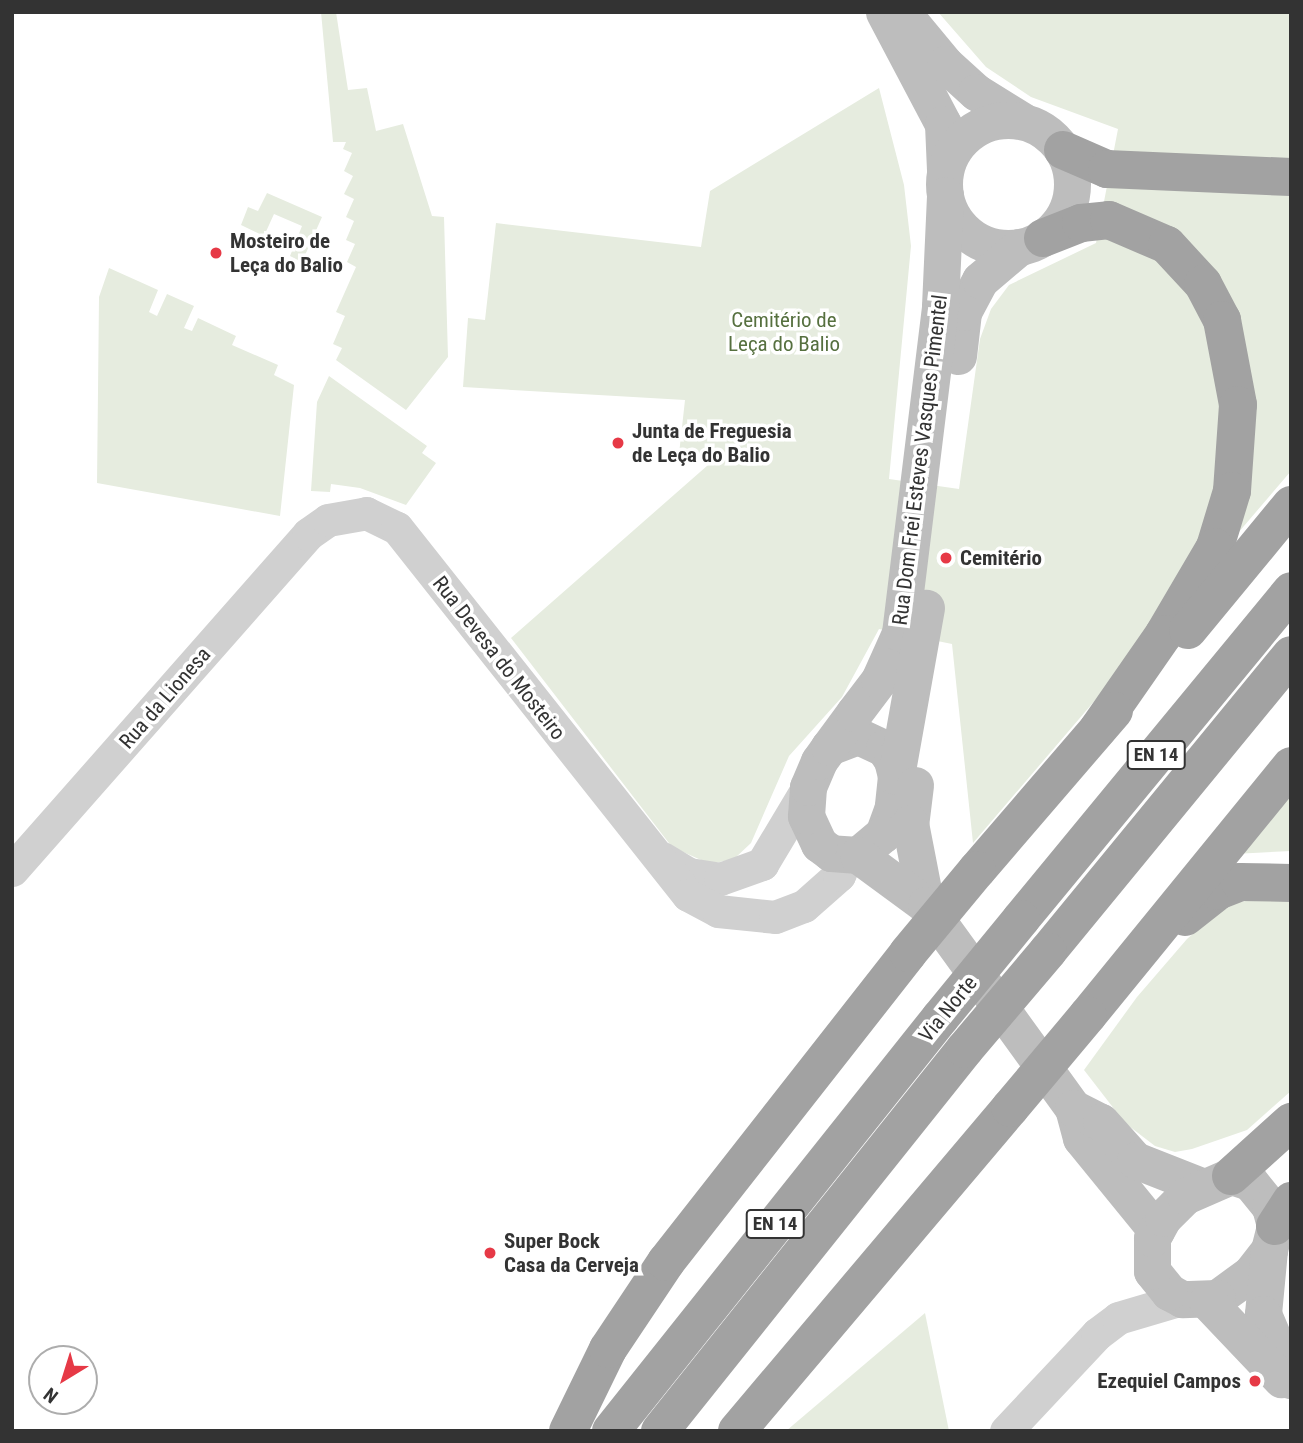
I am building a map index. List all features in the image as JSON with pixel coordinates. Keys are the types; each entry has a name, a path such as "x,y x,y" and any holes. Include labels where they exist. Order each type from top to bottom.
{"highway":[{"path":"1063,149 1107,169 1291,177"},
{"path":"1031,242 1081,223 1109,220 1167,245 1203,284 1222,320 1238,405 1232,491 1215,547 1164,634 1098,729"},
{"path":"568,1431 608,1349 666,1262 908,953 1098,729 1176,646 1291,505"},
{"name":"Via Norte","path":"611,1431 940,1018 1291,591"},
{"name":"Via Norte","path":"660,1431 965,1049 1291,655"},
{"path":"737,1431 1088,1015 1291,766"},
{"path":"1088,1015 1115,993 1208,898 1240,882 1291,883"},
{"path":"1216,1181 1291,1122"}],"main road":[{"name":"Rua Dom Frei Esteves Vasques Pimentel","path":"829,747 879,680 900,633 940,306 945,182 943,124 884,12"},
{"path":"902,12 945,64 976,92 1023,121 1045,131 1063,149 1072,173 1071,198 1061,221 1031,242 994,246 971,236 954,218 945,182 956,147 974,129 996,120 1023,121"},
{"name":"Rua Dom Frei Esteves Vasques Pimentel","path":"895,791 932,579 963,312 980,280 1031,242"},
{"name":"Rua Dom Frei Esteves Vasques Pimentel","path":"924,895 910,823 935,638 932,579"},
{"path":"924,895 852,856 825,849 811,832 806,816 808,787 829,747 858,736 871,739 892,760 904,864 1073,1108 1081,1138 1153,1245 1159,1282 1195,1300 1291,1390"},
{"path":"852,856 883,834 895,791"},
{"path":"1073,1108 1101,1122 1135,1160 1216,1181 1250,1182 1265,1196 1278,1226 1263,1314 1291,1380"},
{"path":"1153,1245 1172,1208 1216,1181"},
{"path":"1195,1300 1241,1281 1278,1226"}],"street":[{"name":"Rua Devesa do Mosteiro","path":"318,526 366,513 397,528 688,895 718,911 745,918 775,918 804,906 839,875 852,856"},
{"name":"Rua da Lionesa","path":"12,870 318,526"},
{"path":"654,854 689,874 720,879 740,875 762,864 808,787"},
{"path":"1118,1318 1153,1245"},
{"path":"1006,1431 1097,1334 1118,1318 1195,1300"}],"green space":[{"path":"321,12 336,12 348,90 367,88 376,131 403,124 432,216 444,217 448,357 406,410 336,360 342,348 333,344 345,316 336,312 356,267 347,262 355,244 346,240 354,221 346,217 354,199 344,194 353,176 344,171 352,153 343,149 346,142 333,142"},
{"name":"Cemitério de Leça do Balio","path":"938,12 1291,12 1291,471 973,843 952,644 879,629 842,697 789,756 751,843 734,859 710,864 672,847 511,638 716,458 679,454 685,400 463,387 468,318 485,320 496,223 701,247 710,191 879,88 904,185 911,246 889,479 959,489 980,339 991,309 1009,285 1096,243 1118,129 1031,97 986,67"},
{"path":"267,193 322,217 302,262 290,256 302,226 274,214 264,236 241,225 248,207 258,211"},
{"path":"109,268 158,290 149,312 157,316 167,294 194,306 184,328 192,331 198,318 236,336 232,345 278,365 274,375 294,385 280,516 97,483 99,297"},
{"path":"329,376 427,446 422,453 436,463 406,505 360,488 331,484 330,492 311,491 317,402"},
{"path":"1291,786 1291,851 1234,854"},
{"path":"1273,897 1291,901 1291,1091 1247,1130 1175,1152 1155,1146 1125,1123 1084,1070 1137,997 1187,939 1217,913 1239,902"},
{"path":"925,1313 949,1431 786,1431"}],"place":[{"name":"Mosteiro de Leça do Balio","path":"216,253"},
{"name":"Junta de Freguesia de Leça do Balio","path":"618,443"},
{"name":"Cemitério","path":"946,558"},
{"name":"Super Bock Casa da Cerveja","path":"490,1253"},
{"name":"Ezequiel Campos","path":"1255,1381"}]}
